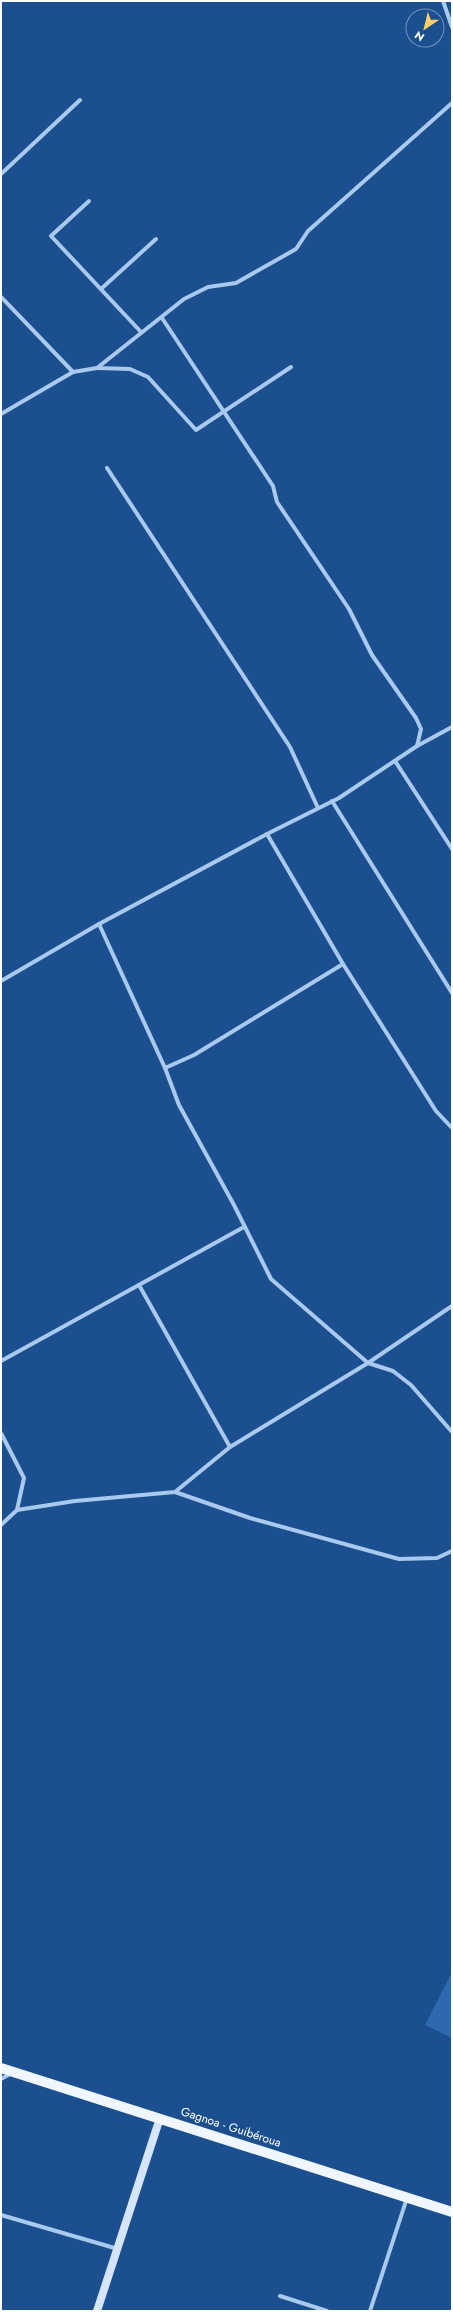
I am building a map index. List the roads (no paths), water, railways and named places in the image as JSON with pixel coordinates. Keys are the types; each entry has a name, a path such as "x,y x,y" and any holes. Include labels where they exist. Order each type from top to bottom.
{"main road":[{"name":"Gagnoa - Guibéroua","path":"1,2068 452,2212"}],"street":[{"path":"443,1 452,27"},
{"path":"1,174 80,100"},
{"path":"97,368 141,332 162,318 184,299 208,287 236,282 296,249 308,230 452,103"},
{"path":"89,201 52,236 141,332"},
{"path":"101,289 156,238"},
{"path":"1,297 73,372"},
{"path":"162,318 273,486 277,502 349,609 372,655 416,718 421,729 417,746"},
{"path":"1,414 73,372 97,368 130,369 148,376 196,430 291,367"},
{"path":"107,468 290,747 318,808"},
{"path":"1,981 99,924 267,834 332,802 417,746 452,727"},
{"path":"395,761 452,849"},
{"path":"332,802 452,993"},
{"path":"267,834 343,964 436,1111 452,1128"},
{"path":"99,924 165,1068 179,1105 234,1205 271,1279 368,1363 393,1371 412,1385 452,1432"},
{"path":"165,1068 194,1055 343,964"},
{"path":"1,1361 244,1227"},
{"path":"139,1285 230,1447"},
{"path":"175,1492 230,1447 368,1363 452,1306"},
{"path":"1,1433 24,1478 17,1510"},
{"path":"1,1525 17,1510 75,1501 175,1492 250,1518 399,1559 437,1558 452,1551"},
{"path":"1,2079 14,2072"},
{"path":"97,2311 160,2118"},
{"path":"370,2311 407,2197"},
{"path":"1,2215 118,2249"},
{"path":"280,2296 327,2311"}]}
